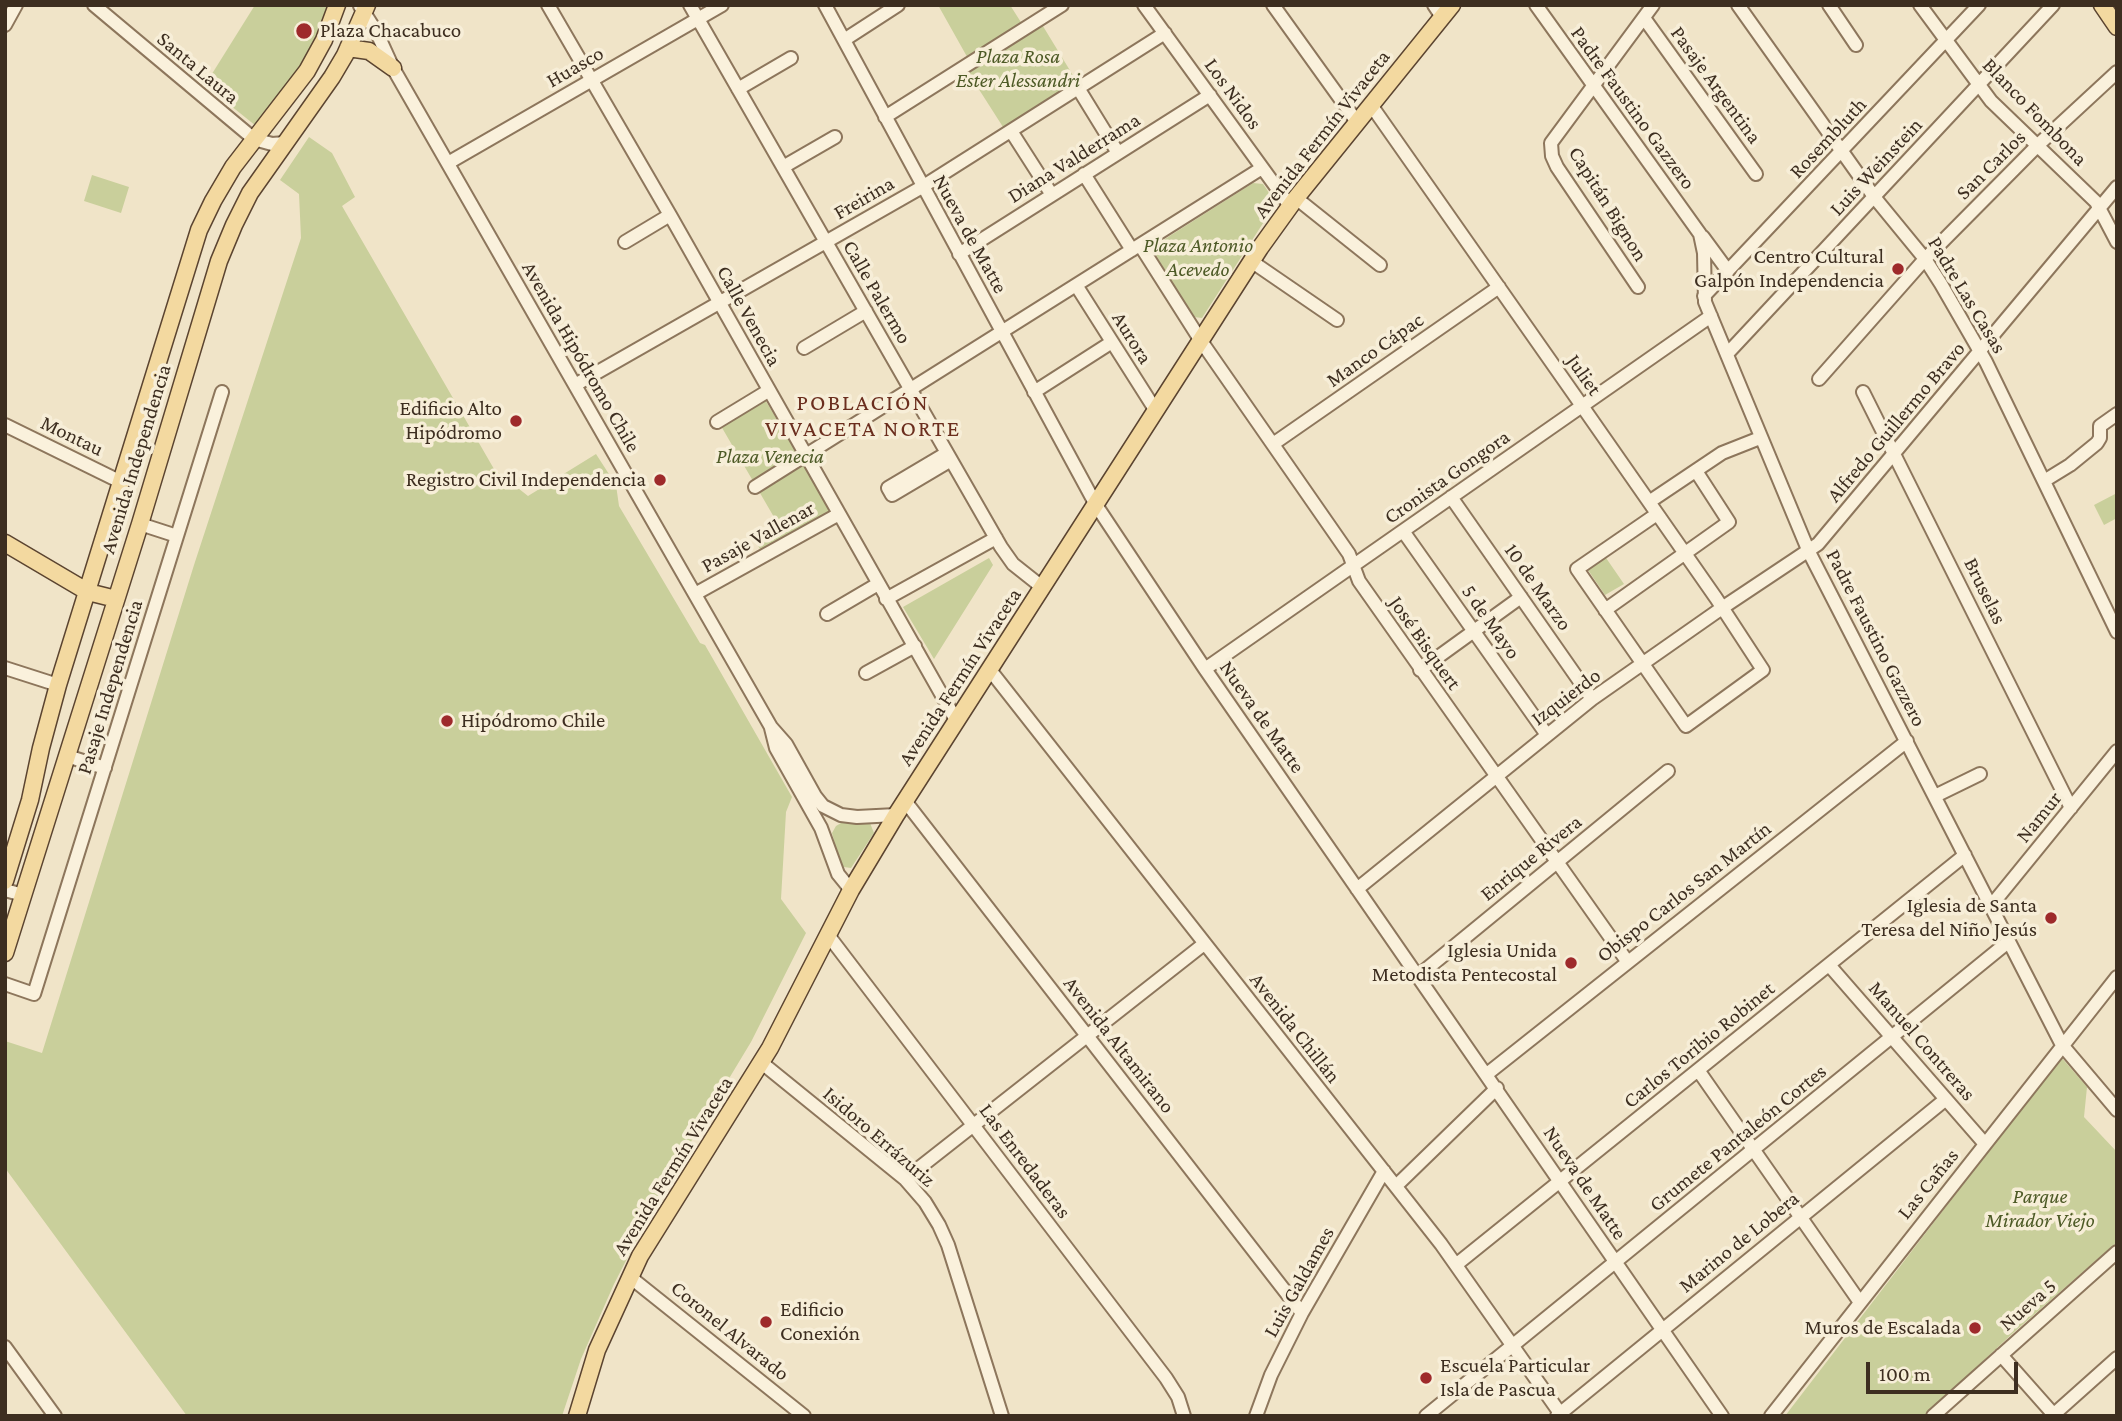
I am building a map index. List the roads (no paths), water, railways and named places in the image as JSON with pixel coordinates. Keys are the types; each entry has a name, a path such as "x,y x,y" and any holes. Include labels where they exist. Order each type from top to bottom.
{"main road":[{"name":"Avenida Independencia","path":"5,881 30,800 58,685 199,230 224,182 307,71 324,40 337,5"},
{"path":"2102,5 2115,15"},
{"name":"Avenida Independencia","path":"5,953 223,251 250,193 332,77 348,48 364,8"},
{"name":"Avenida Fermín Vivaceta","path":"577,1416 597,1350 630,1277 653,1234 762,1063 851,890 900,808 1251,261 1293,202 1443,9"},
{"path":"348,48 365,49 393,68"},
{"path":"5,543 88,592 116,599"}],"street":[{"path":"5,25 16,5"},
{"name":"Santa Laura","path":"94,5 254,139"},
{"name":"Calle Venecia","path":"548,5 956,720"},
{"name":"Calle Palermo","path":"690,5 996,538 1013,564 1042,587"},
{"name":"Huasco","path":"448,163 722,5"},
{"name":"Nueva de Matte","path":"825,5 1096,505 1205,669 1722,1416"},
{"path":"844,40 898,5"},
{"path":"885,117 1062,5"},
{"name":"Los Nidos","path":"1144,5 1262,168 1293,202 1380,265"},
{"path":"1273,5 1357,122"},
{"name":"Padre Faustino Gazzero","path":"1536,5 1728,271"},
{"name":"Capitán Bignon","path":"1638,286 1557,167 1552,156 1551,143 1653,5"},
{"name":"Padre Las Casas","path":"1738,5 1875,198 1925,259 1980,352 2117,632"},
{"path":"1829,5 1856,45"},
{"name":"Blanco Fombona","path":"1920,5 1978,84 2005,115 2092,197 2117,242"},
{"name":"Rosembluth","path":"1704,296 1979,5"},
{"name":"Luis Weinstein","path":"1727,354 2053,5"},
{"name":"Avenida Hipódromo Chile","path":"364,8 393,68 771,727 786,744 815,796 823,806 849,817 900,808"},
{"name":"Pasaje Argentina","path":"1644,18 1756,174"},
{"name":"Freirina","path":"575,385 922,187 1165,33"},
{"path":"738,89 791,58"},
{"name":"San Carlos","path":"1819,379 1925,259 2038,145 2117,72"},
{"path":"1078,88 1118,153"},
{"name":"Diana Valderrama","path":"958,254 1210,96"},
{"name":"Juliet","path":"1371,105 1649,502 1763,670 1686,726 1642,663"},
{"path":"1011,131 1052,195"},
{"path":"783,166 835,137"},
{"path":"254,139 272,144 285,143"},
{"path":"755,487 1262,168"},
{"name":"José Bisquert","path":"1084,174 1349,554 1359,581 1420,670 1627,961"},
{"name":"Alfredo Guillermo Bravo","path":"1810,552 2117,187"},
{"path":"625,242 670,215"},
{"name":"Padre Faustino Gazzero","path":"1700,234 1704,253 1704,296 1760,438 1810,552 2062,1045 2117,1110"},
{"path":"1251,261 1337,320"},
{"name":"Aurora","path":"1076,285 1156,411"},
{"name":"Manco Cápac","path":"1273,444 1499,287"},
{"path":"804,348 866,311"},
{"name":"Cronista Gongora","path":"1205,669 1711,316"},
{"path":"1034,392 1112,342"},
{"path":"717,422 768,391"},
{"name":"Pasaje Independencia","path":"5,984 34,993 222,392"},
{"name":"Bruselas","path":"1863,392 2071,808"},
{"path":"2045,481 2097,443 2100,426 2117,414"},
{"name":"Montau","path":"5,425 121,482"},
{"path":"1649,502 1722,453 1760,438"},
{"path":"916,476 949,456"},
{"path":"1605,610 1729,522 1696,471"},
{"name":"10 de Marzo","path":"1451,497 1592,699"},
{"name":"Pasaje Vallenar","path":"695,594 839,514"},
{"path":"1642,663 1577,569 1657,514"},
{"path":"140,524 177,536"},
{"name":"5 de Mayo","path":"1403,531 1547,735"},
{"path":"886,599 996,538"},
{"name":"Izquierdo","path":"1357,889 1592,699 1722,608 1810,552"},
{"path":"827,614 878,584"},
{"path":"1420,670 1521,597"},
{"path":"866,673 915,646"},
{"path":"5,668 58,685"},
{"name":"Avenida Chillán","path":"990,670 1457,1265 1559,1415"},
{"name":"Avenida Hipódromo Chile","path":"771,727 776,748 821,828 838,874 851,890"},
{"name":"Obispo Carlos San Martín","path":"1487,1074 1907,741"},
{"name":"Namur","path":"1990,907 2117,751"},
{"path":"67,756 105,768"},
{"name":"Enrique Rivera","path":"1419,976 1668,771"},
{"path":"1936,796 1980,774"},
{"name":"Avenida Altamirano","path":"900,808 1087,1036 1303,1313"},
{"name":"Carlos Toribio Robinet","path":"1457,1265 1965,855"},
{"path":"5,890 23,895"},
{"name":"Las Enredaderas","path":"828,935 1166,1378 1178,1397 1184,1416"},
{"name":"Grumete Pantaleón Cortes","path":"1426,1416 2008,943"},
{"path":"905,1179 1204,944"},
{"name":"Manuel Contreras","path":"1829,965 1985,1144"},
{"name":"Las Cañas","path":"1771,1416 2117,977"},
{"name":"Isidoro Errázuriz","path":"762,1063 905,1179 925,1202 944,1235 1002,1416"},
{"path":"1698,1070 1859,1301"},
{"path":"1395,1186 1497,1088"},
{"name":"Marino de Lobera","path":"1559,1415 1946,1099"},
{"name":"Luis Galdames","path":"1257,1412 1271,1376 1303,1313 1384,1171"},
{"name":"Nueva 5","path":"1933,1416 2117,1252"},
{"name":"Coronel Alvarado","path":"630,1277 804,1416"},
{"path":"5,1347 55,1416"},
{"path":"2001,1355 2054,1415 2117,1358"},
{"path":"1246,1416 1257,1412"}],"place":[{"name":"Plaza Chacabuco","path":"304,31"},
{"name":"Centro Cultural Galpón Independencia","path":"1898,269"},
{"name":"Edificio Alto Hipódromo","path":"516,421"},
{"name":"Registro Civil Independencia","path":"660,480"},
{"name":"Hipódromo Chile","path":"447,721"},
{"name":"Iglesia de Santa Teresa del Niño Jesús","path":"2051,918"},
{"name":"Iglesia Unida Metodista Pentecostal","path":"1571,963"},
{"name":"Edificio Conexión","path":"766,1322"},
{"name":"Muros de Escalada","path":"1975,1328"},
{"name":"Escuela Particular Isla de Pascua","path":"1426,1378"}],"district":[{"name":"POBLACIÓN VIVACETA NORTE","path":"863,416"}],"park label":[{"name":"Plaza Rosa Ester Alessandri","path":"1018,69"},
{"name":"Plaza Antonio Acevedo","path":"1198,258"},
{"name":"Plaza Venecia","path":"770,457"},
{"name":"Parque Mirador Viejo","path":"2040,1209"}]}
